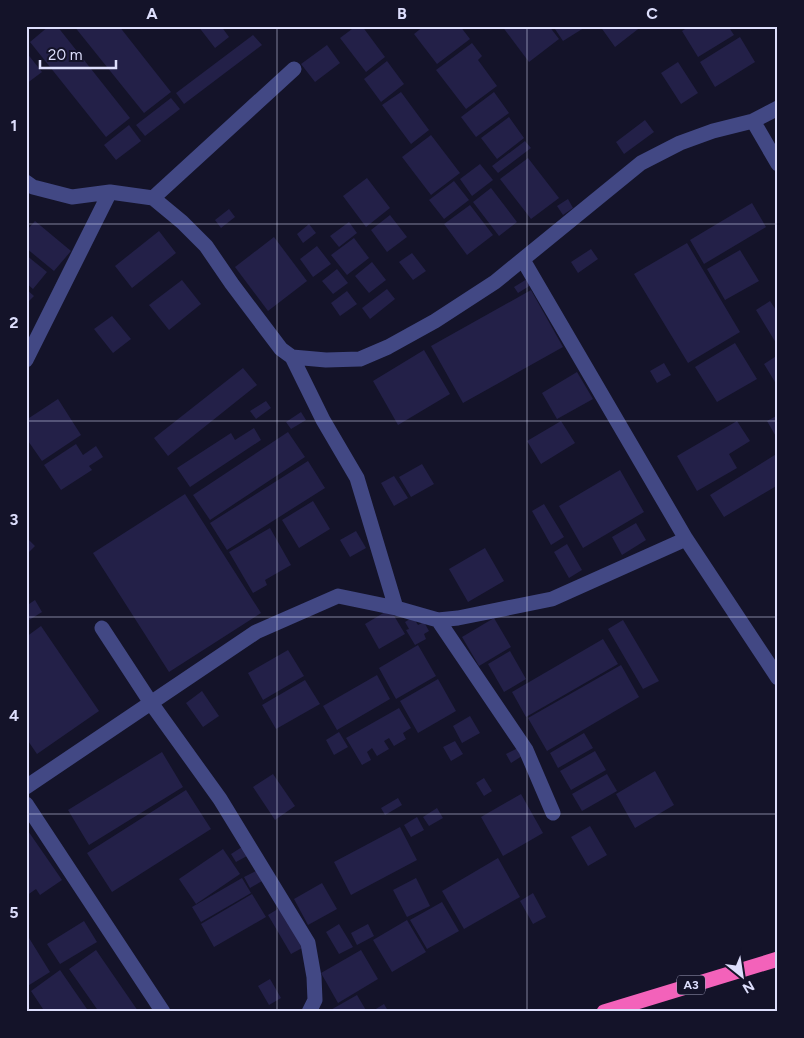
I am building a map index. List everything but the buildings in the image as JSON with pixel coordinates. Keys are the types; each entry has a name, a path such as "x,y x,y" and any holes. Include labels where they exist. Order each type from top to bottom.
{"highway":[{"name":"A3","path":"604,1012 778,959"}],"street":[{"path":"153,198 294,69"},
{"path":"292,357 326,360 360,358 388,347 435,321 495,282 641,163 680,143 713,131 753,121 778,108"},
{"path":"753,121 778,164"},
{"path":"26,182 33,187 72,197 110,192 153,198 182,222 206,246 281,349 292,357 323,420 356,478 396,608"},
{"path":"26,360 110,192"},
{"path":"523,260 686,539 778,678"},
{"path":"26,787 256,632 338,596 396,608 438,620 458,618 552,599 686,539"},
{"path":"438,620 526,750 553,813"},
{"path":"102,628 151,703 220,799 308,943 314,976 314,1000 309,1012"},
{"path":"26,804 163,1012"}]}
